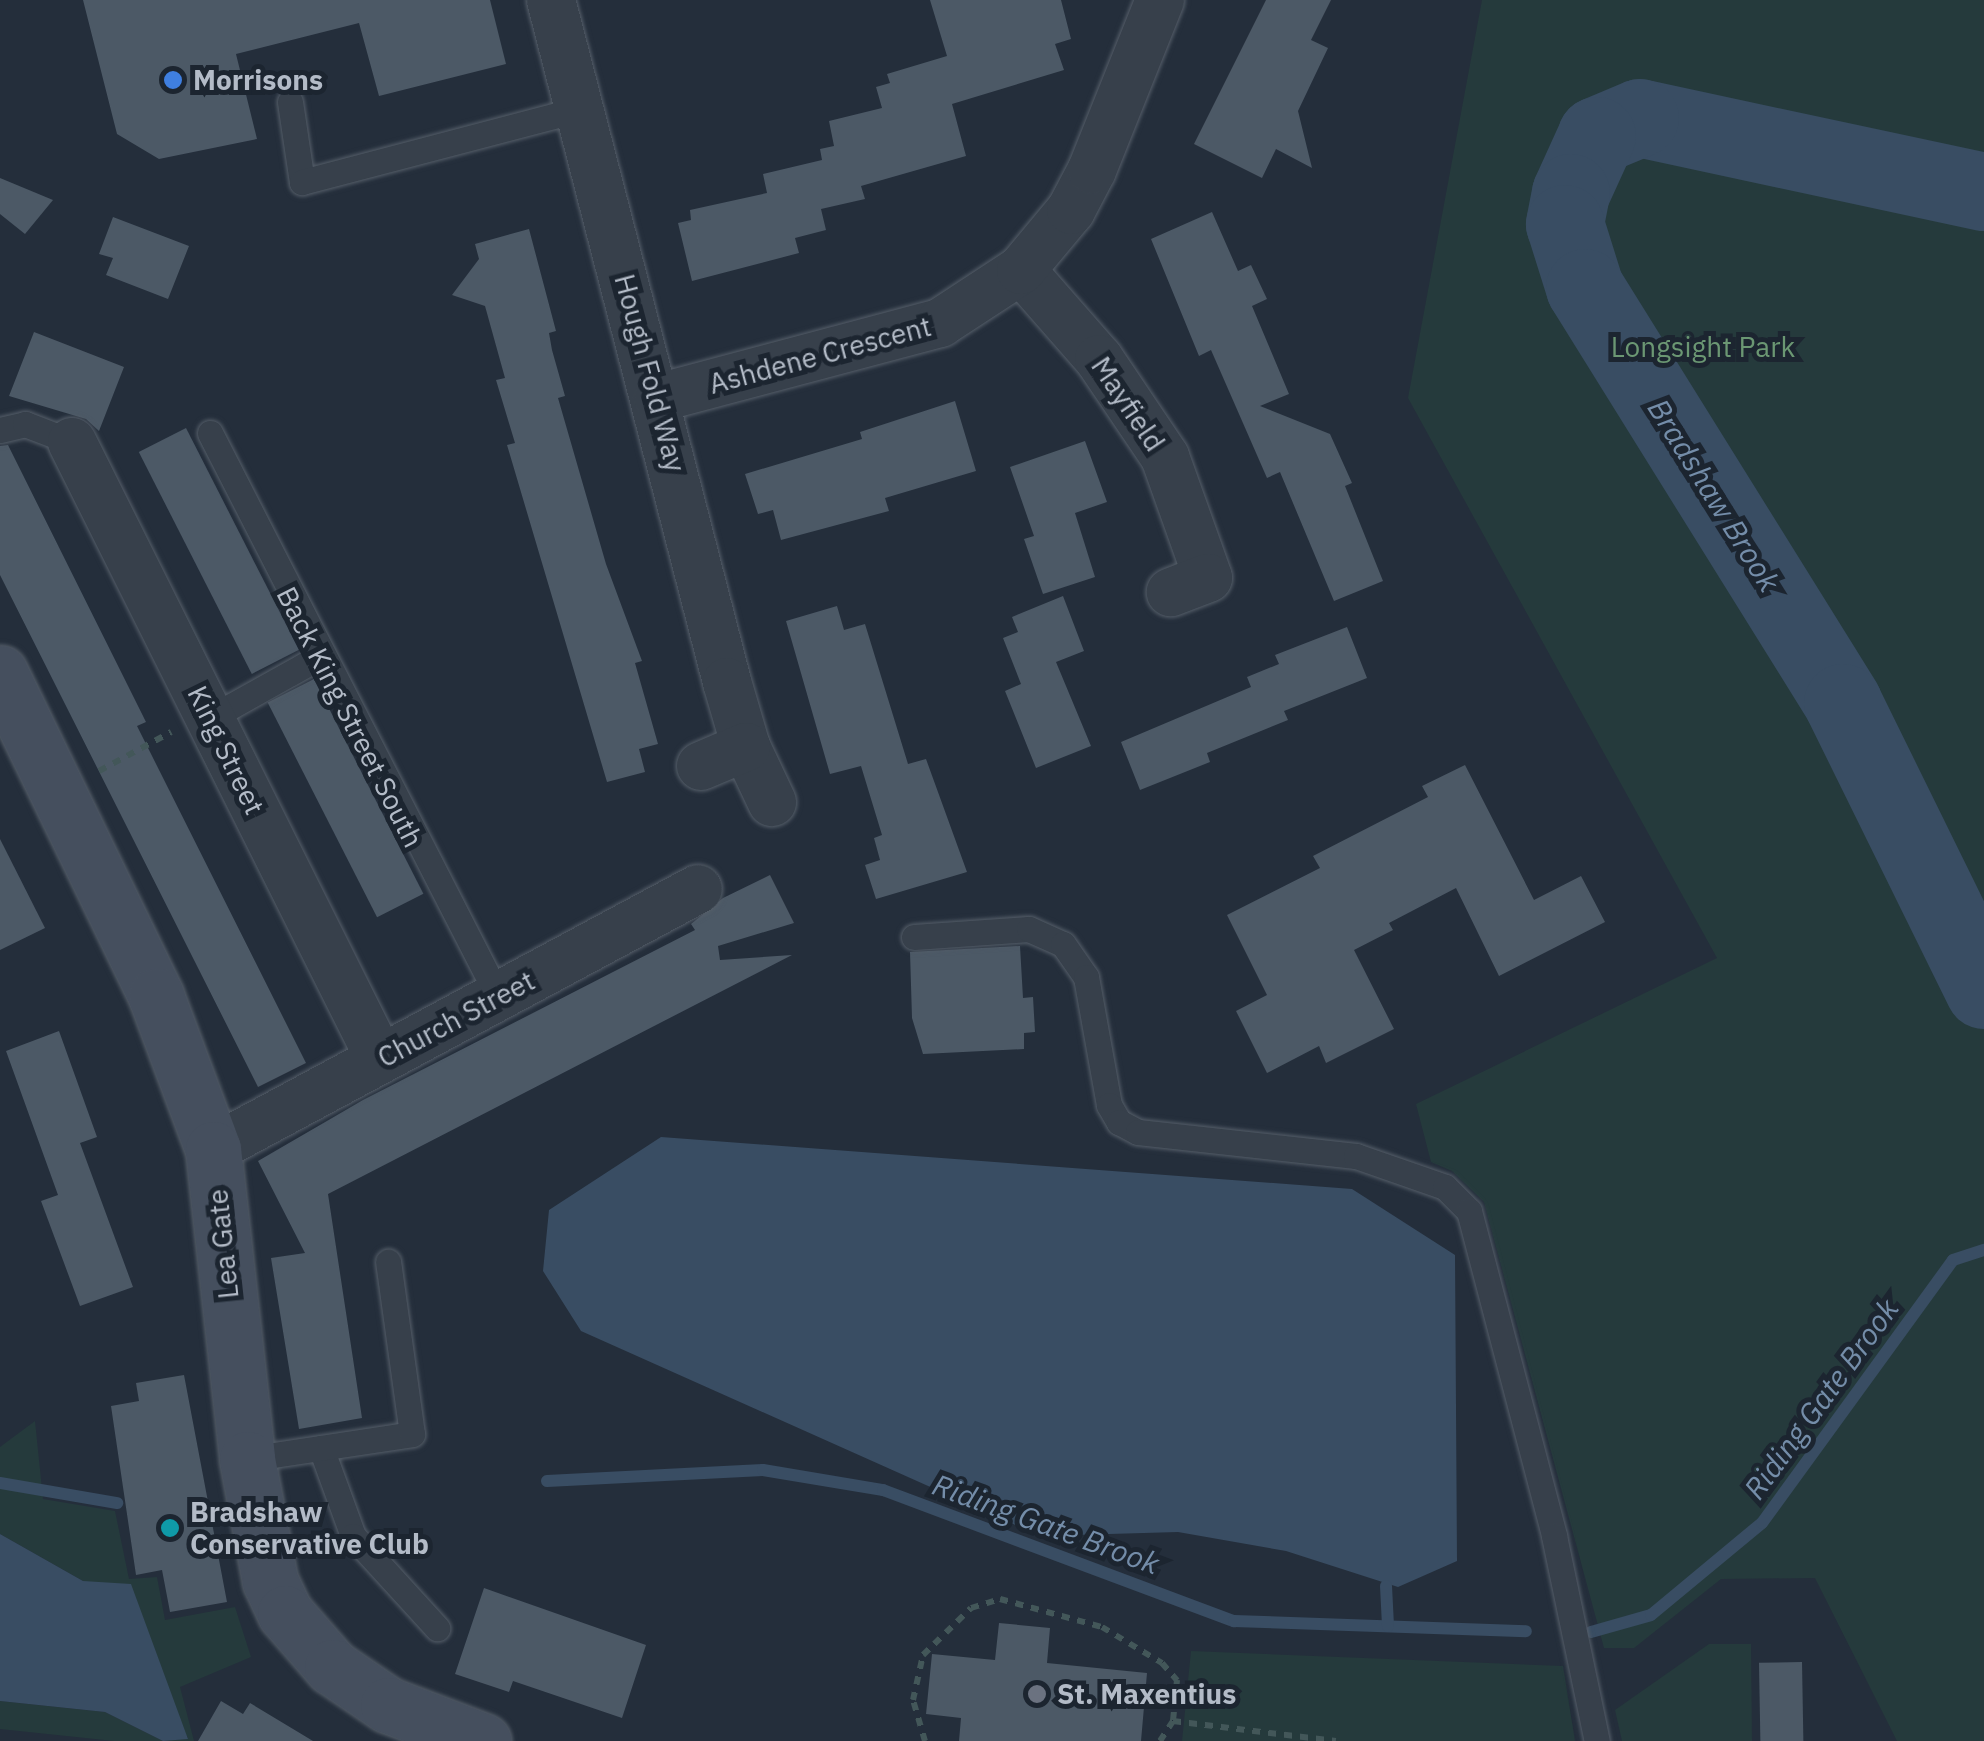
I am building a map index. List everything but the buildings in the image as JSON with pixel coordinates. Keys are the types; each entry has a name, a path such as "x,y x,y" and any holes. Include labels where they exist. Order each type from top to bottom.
{"main road":[{"name":"Lea Gate","path":"0,673 156,996 213,1149 246,1459 270,1581 307,1642 388,1705 483,1741"}],"street":[{"name":"Hough Fold Way","path":"551,0 658,398 746,747 772,802"},
{"name":"Ashdene Crescent","path":"658,398 940,323 1021,270 1046,244 1085,183 1160,0"},
{"name":"Mayfield","path":"1021,270 1098,359 1165,457 1208,578 1171,592"},
{"name":"King Street","path":"72,442 380,1059"},
{"path":"701,766 746,747"},
{"name":"Church Street","path":"213,1149 698,889"}],"lane":[{"path":"290,102 302,182 580,110"},
{"path":"0,430 25,424 72,442"},
{"name":"Back King Street South","path":"210,434 319,657 498,996"},
{"path":"209,715 319,657"},
{"path":"914,937 1029,929 1063,944 1086,978 1108,1105 1119,1122 1138,1132 1356,1156 1445,1187 1469,1212 1554,1536 1597,1741"},
{"path":"246,1459 412,1434 388,1262"},
{"path":"321,1448 353,1536 437,1628"}],"path":[{"path":"58,793 209,715"},
{"path":"925,1741 913,1700 923,1654 971,1608 1000,1599 1102,1626 1162,1663 1177,1680 1173,1721 1160,1741"},
{"path":"1173,1721 1336,1741"}],"green space":[{"name":"Longsight Park","path":"1482,0 1984,0 1984,1741 1897,1741 1815,1578 1721,1579 1634,1648 1604,1648 1484,1202 1452,1171 1431,1162 1416,1104 1717,958 1408,398"},
{"path":"35,1421 43,1499 115,1511 129,1579 157,1577 165,1620 235,1607 251,1657 180,1687 194,1741 163,1741 188,1738 83,1581 0,1534 0,1447"},
{"path":"1709,1644 1751,1644 1752,1741 1622,1741 1615,1710"},
{"path":"1191,1651 1563,1666 1575,1741 1182,1741"},
{"path":"0,1701 105,1712 163,1741 114,1741 0,1729"}],"water":[{"path":"661,1137 1352,1189 1455,1255 1457,1561 1398,1587 1286,1551 1178,1532 1040,1536 581,1331 543,1271 549,1210"},
{"path":"0,1534 83,1581 131,1584 188,1739 163,1741 105,1712 0,1701"}],"waterway":[{"name":"Bradshaw Brook","path":"1984,192 1640,118 1597,136 1571,193 1565,224 1585,288 1843,703 1984,990"},
{"name":"Riding Gate Brook","path":"1591,1632 1651,1615 1762,1523 1953,1260 1984,1250"},
{"name":"Riding Gate Brook","path":"547,1481 763,1470 883,1490 1234,1621 1526,1631"},
{"name":"Riding Gate Brook","path":"0,1483 117,1503"},
{"path":"1386,1586 1388,1626"}],"place":[{"name":"Morrisons","path":"173,80"},
{"name":"Bradshaw Conservative Club","path":"170,1528"},
{"name":"St. Maxentius","path":"1037,1694"}]}
